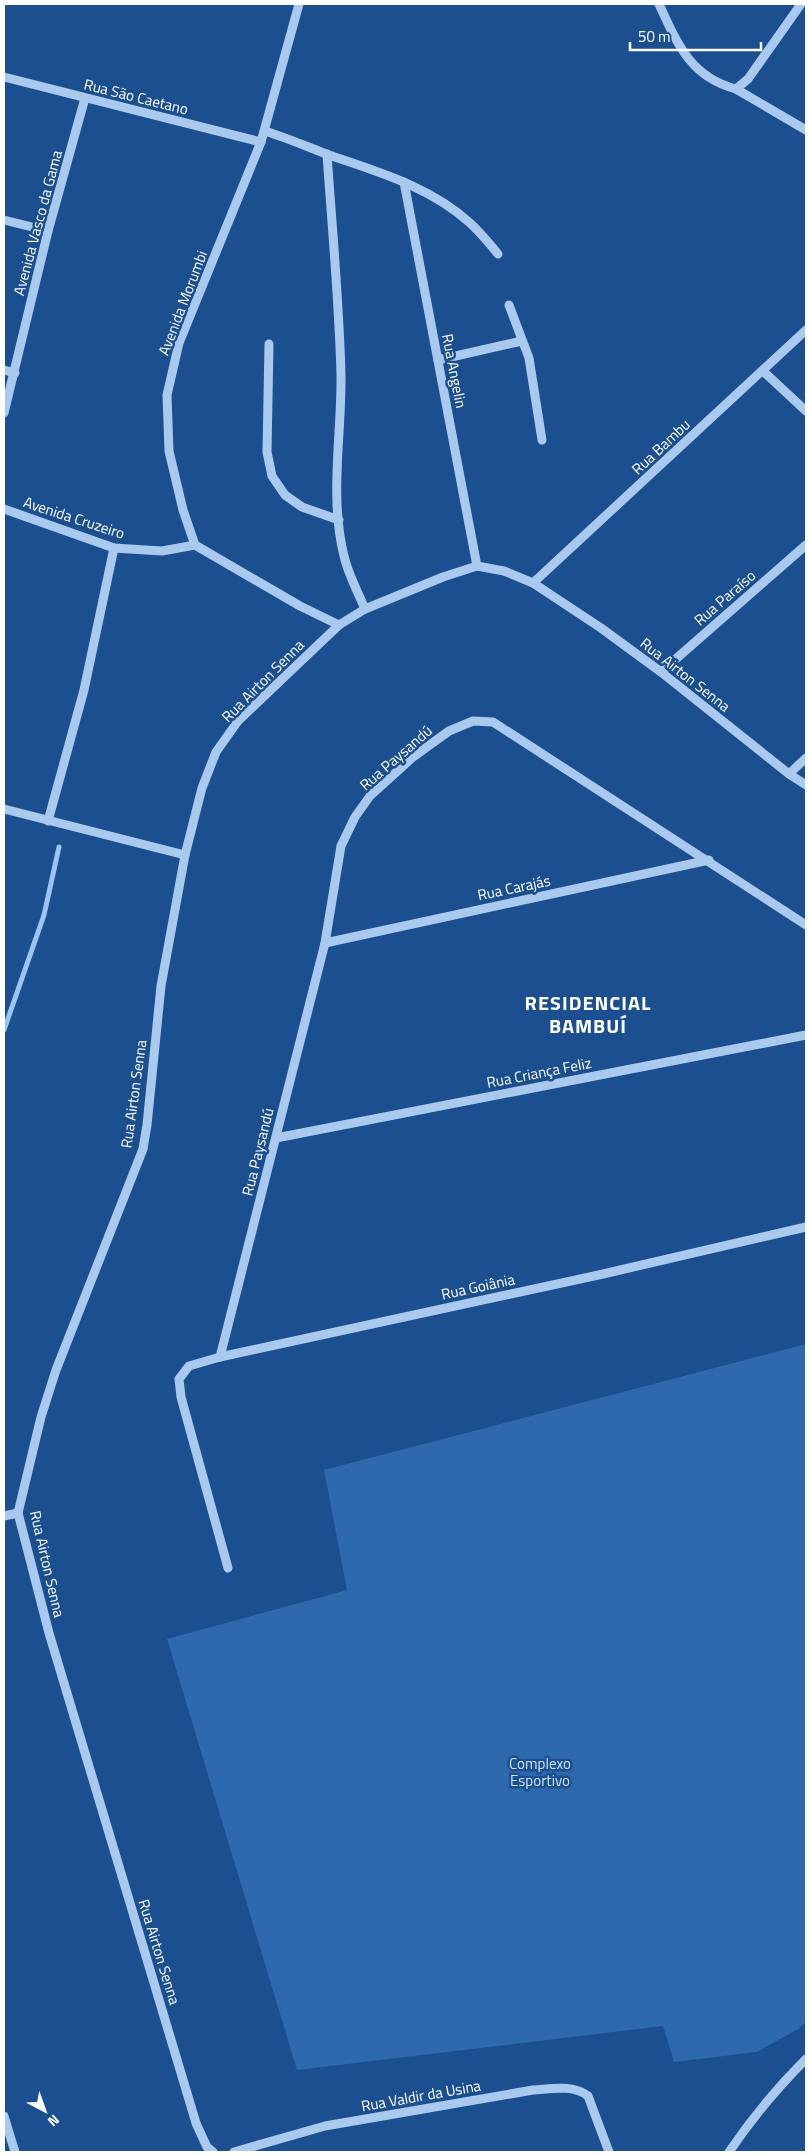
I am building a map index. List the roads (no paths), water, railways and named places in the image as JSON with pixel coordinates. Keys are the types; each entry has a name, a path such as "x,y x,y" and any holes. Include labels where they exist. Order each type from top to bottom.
{"street":[{"name":"Avenida Morumbi","path":"195,545 183,510 169,451 167,395 179,343 265,131 299,4"},
{"path":"659,4 680,48 695,66 718,84 736,88 806,130"},
{"path":"736,88 748,79 801,4"},
{"name":"Rua São Caetano","path":"4,77 261,142"},
{"name":"Avenida Vasco da Gama","path":"4,413 48,231 85,98"},
{"path":"265,131 404,182 437,199 469,222 498,254"},
{"path":"326,154 339,316 341,377 337,467 339,520 344,556 365,609"},
{"name":"Rua Angelin","path":"404,182 477,566"},
{"path":"4,220 48,231"},
{"path":"509,305 529,358 542,440"},
{"name":"Rua Bambu","path":"534,583 806,330"},
{"path":"438,360 522,341"},
{"path":"269,344 267,452 272,476 285,495 302,507 339,520"},
{"path":"4,370 15,373"},
{"path":"763,371 806,411"},
{"name":"Avenida Cruzeiro","path":"4,509 114,548 162,550 195,545"},
{"path":"195,545 300,606 340,625"},
{"name":"Rua Paraíso","path":"661,672 806,545"},
{"path":"48,821 84,690 114,548"},
{"name":"Rua Airton Senna","path":"213,2152 207,2147 196,2123 50,1633 18,1513 41,1417 56,1370 143,1148 161,986 185,855 202,788 216,752 238,721 340,625 365,609 443,577 477,566 504,571 534,583 601,628 661,672 789,774 806,785"},
{"name":"Rua Paysandú","path":"220,1357 325,943 341,846 355,817 370,796 413,757 449,731 473,721 493,722 709,860 806,925"},
{"path":"789,774 806,758"},
{"path":"4,809 185,855"},
{"name":"Rua Carajás","path":"325,943 709,860"},
{"name":"Rua Criança Feliz","path":"276,1138 806,1035"},
{"name":"Rua Goiânia","path":"228,1568 181,1396 179,1378 189,1366 220,1357 603,1274 806,1227"},
{"path":"4,1516 18,1513"},
{"path":"729,2152 759,2109 806,2060"},
{"name":"Rua Valdir da Usina","path":"234,2152 325,2126 533,2090 572,2089 584,2093 591,2100 609,2152"},
{"path":"4,2116 15,2152"}],"waterway":[{"path":"4,1030 44,915 59,847"}],"district":[{"name":"RESIDENCIAL BAMBUÍ","path":"588,1014"}],"park label":[{"name":"Complexo Esportivo","path":"540,1772"}]}
